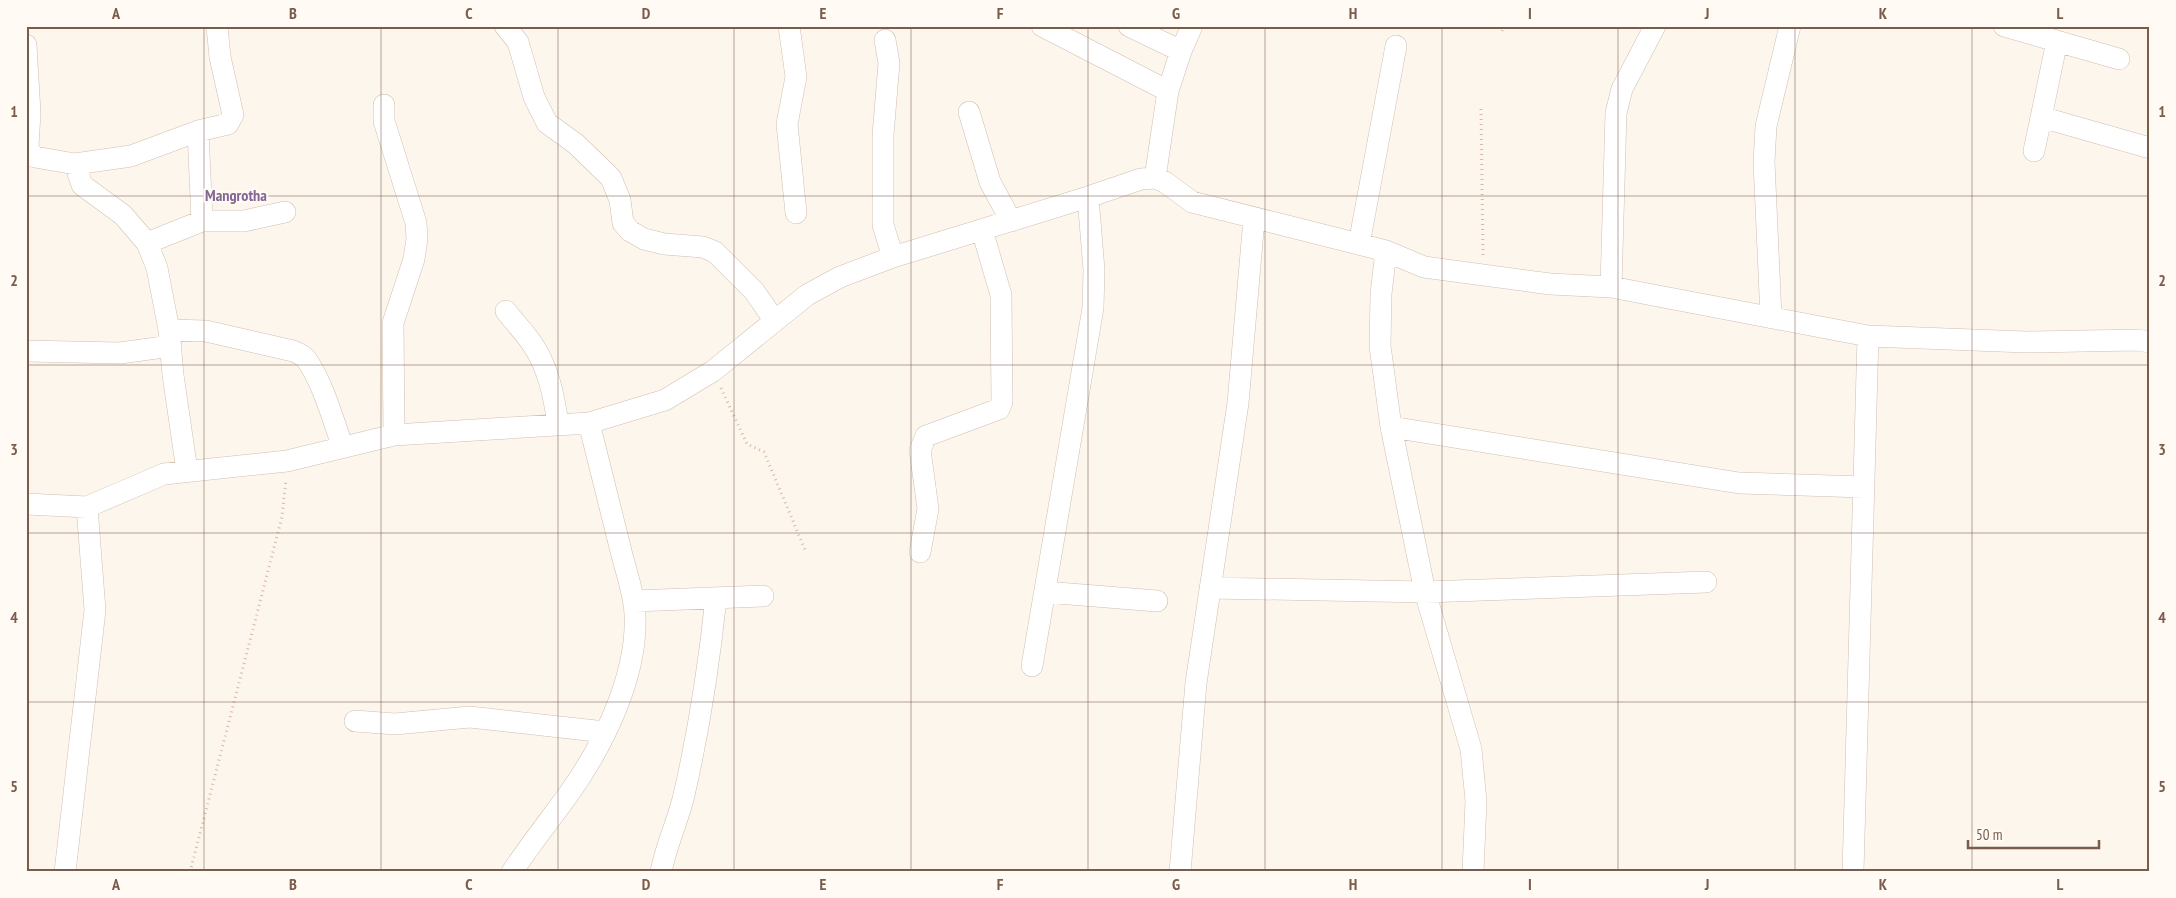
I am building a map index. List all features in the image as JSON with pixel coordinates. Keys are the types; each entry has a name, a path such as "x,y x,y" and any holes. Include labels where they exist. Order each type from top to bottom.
{"street":[{"path":"26,45 30,113 28,146 30,152 35,157 75,164 131,156 198,131 228,124 233,115 220,57 217,26"},
{"path":"505,26 518,42 534,97 547,123 576,144 611,178 620,200 624,223 630,231 651,241 664,244 688,245 715,252 754,291 776,320"},
{"path":"789,26 796,77 787,124 796,213"},
{"path":"1042,26 1168,91"},
{"path":"1129,26 1180,51"},
{"path":"1155,178 1168,91 1180,51 1192,26"},
{"path":"1611,287 1616,113 1622,89 1655,26"},
{"path":"1771,317 1764,162 1766,126 1790,26"},
{"path":"2004,26 2119,59"},
{"path":"885,40 889,63 883,135 883,225 893,257"},
{"path":"2034,151 2057,41"},
{"path":"1359,244 1396,46"},
{"path":"384,105 384,121 416,223 417,239 414,259 393,323 394,435"},
{"path":"968,112 990,182 1011,221"},
{"path":"2041,117 2150,148"},
{"path":"198,131 202,221"},
{"path":"75,164 82,185 123,215 147,243 157,268 170,338 173,375 187,471"},
{"path":"26,504 87,507 164,474 287,462 394,435 589,423 664,400 713,371 816,290 840,277 893,257 1141,179 1155,178 1165,182 1192,202 1386,251 1424,267 1550,284 1611,287 1868,336 2026,342 2137,340 2150,342"},
{"path":"1032,666 1093,308 1094,270 1088,197"},
{"path":"147,243 202,221 244,221 285,212"},
{"path":"1180,872 1196,683 1238,403 1254,219"},
{"path":"920,552 928,509 920,450 921,443 926,436 998,409 1002,402 1001,296 982,230"},
{"path":"1386,251 1381,294 1380,346 1391,427 1425,592 1471,749 1476,801 1473,872"},
{"path":"506,312 534,346 553,393 558,424"},
{"path":"26,351 120,353 170,338 206,331 293,351 306,359 324,394 343,448"},
{"path":"1853,872 1868,336"},
{"path":"512,872 568,795 605,732 627,676 633,655 635,632 634,602 589,423"},
{"path":"1391,427 1739,483 1864,486"},
{"path":"65,872 95,610 87,507"},
{"path":"1210,588 1425,592 1706,582"},
{"path":"1045,592 1157,601"},
{"path":"634,602 763,596"},
{"path":"661,872 665,852 683,798 697,736 709,664 716,598"},
{"path":"355,721 395,724 470,717 605,732"}],"path":[{"path":"1502,30 1504,26"},
{"path":"1481,109 1484,275"},
{"path":"713,371 747,444 764,452 806,552"},
{"path":"190,872 282,518 287,462"}],"district":[{"name":"Mangrotha","path":"236,195"}]}
